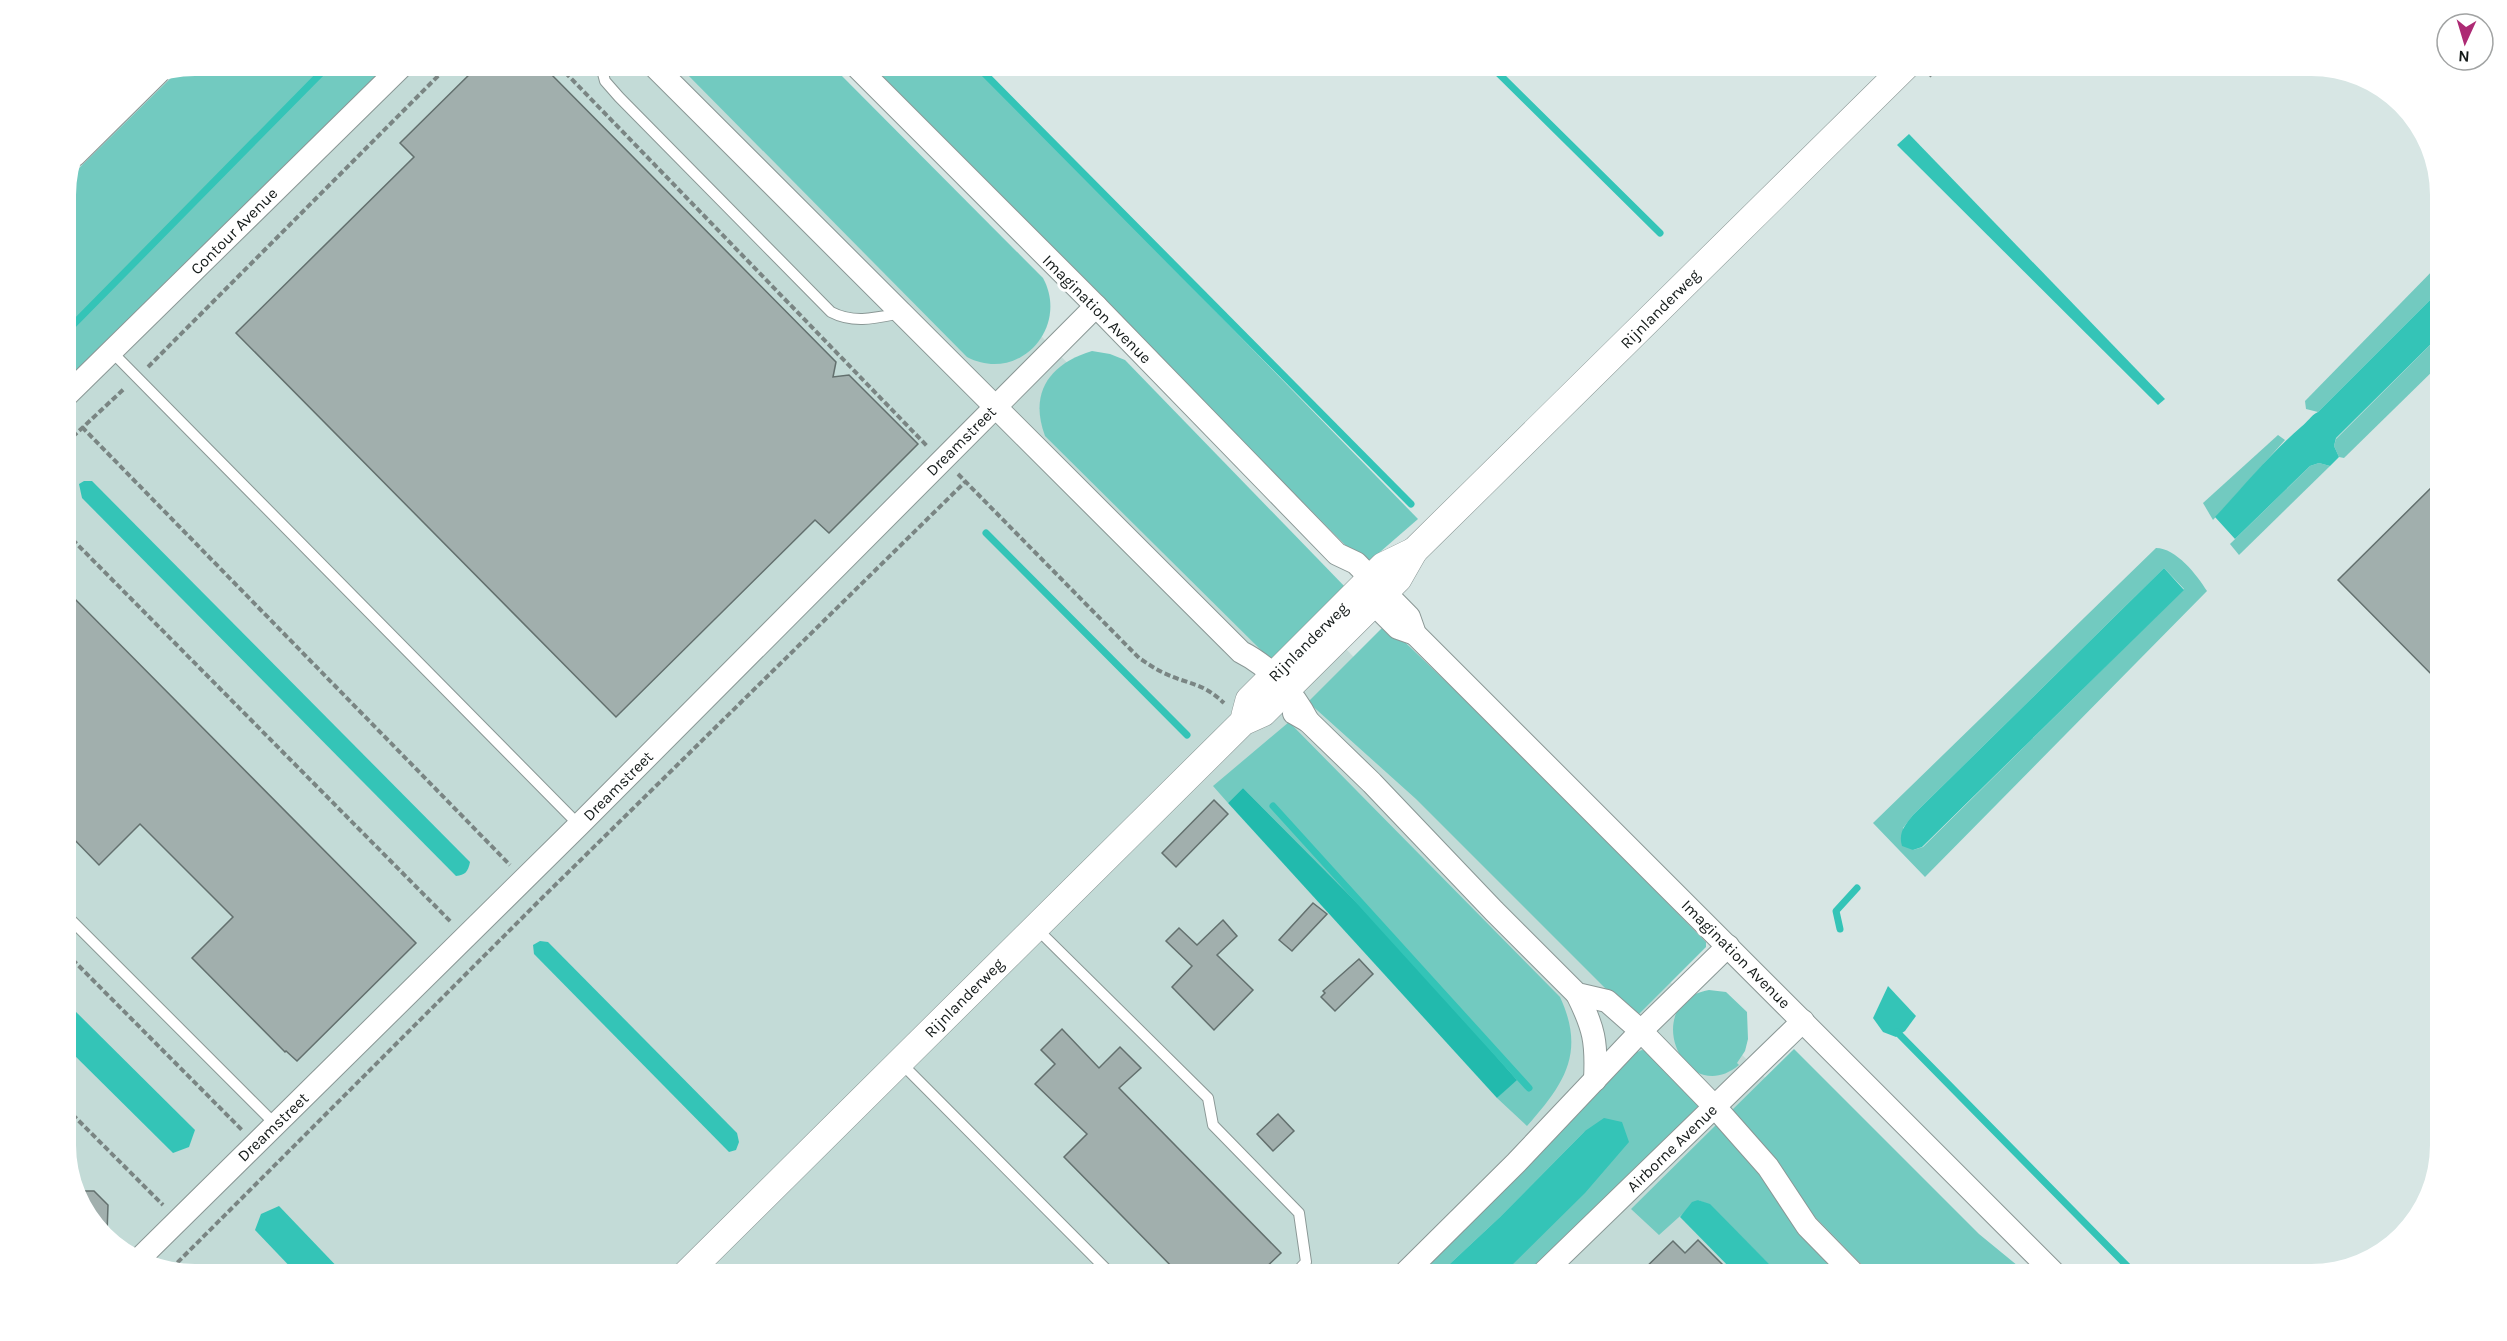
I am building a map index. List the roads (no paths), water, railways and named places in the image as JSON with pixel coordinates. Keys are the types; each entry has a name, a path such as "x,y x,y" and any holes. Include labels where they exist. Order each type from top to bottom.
{"street":[{"name":"Contour Avenue","path":"77,381 112,352 392,76"},
{"path":"664,76 1241,652 1248,669 1299,702 1308,721 1372,783 1577,994 1591,1022 1595,1050 1595,1080"},
{"name":"Imagination Avenue","path":"866,76 1096,306 1337,554 1345,573 1409,617 1415,634 2045,1264"},
{"name":"Rijnlanderweg","path":"696,1264 1243,722 1249,700 1275,688 1372,591 1383,566 1414,551 1896,76"},
{"path":"91,139 140,91"},
{"name":"Dreamstreet","path":"145,1253 579,825 1096,306"},
{"path":"1414,1264 1516,1163 1641,1031 1728,946"},
{"path":"1577,994 1606,1000 1641,1031 1715,1107 1768,1167 1807,1226 1844,1264"},
{"name":"Airborne Avenue","path":"1552,1264 1803,1021"}],"lane":[{"path":"604,76 619,98 831,312 842,318 856,320 902,313"},
{"path":"112,352 579,825"},
{"path":"77,926 275,1124"},
{"path":"1035,927 1208,1098 1213,1125 1299,1213 1306,1262 1304,1264"},
{"path":"900,1062 1101,1264"}],"waterway":[{"path":"77,321 318,76"},
{"path":"987,76 1411,504"},
{"path":"1501,76 1660,233"},
{"path":"986,533 1187,735"},
{"path":"1273,806 1529,1088"},
{"path":"1840,929 1836,911 1857,888"},
{"path":"1897,1032 2125,1264"}]}
